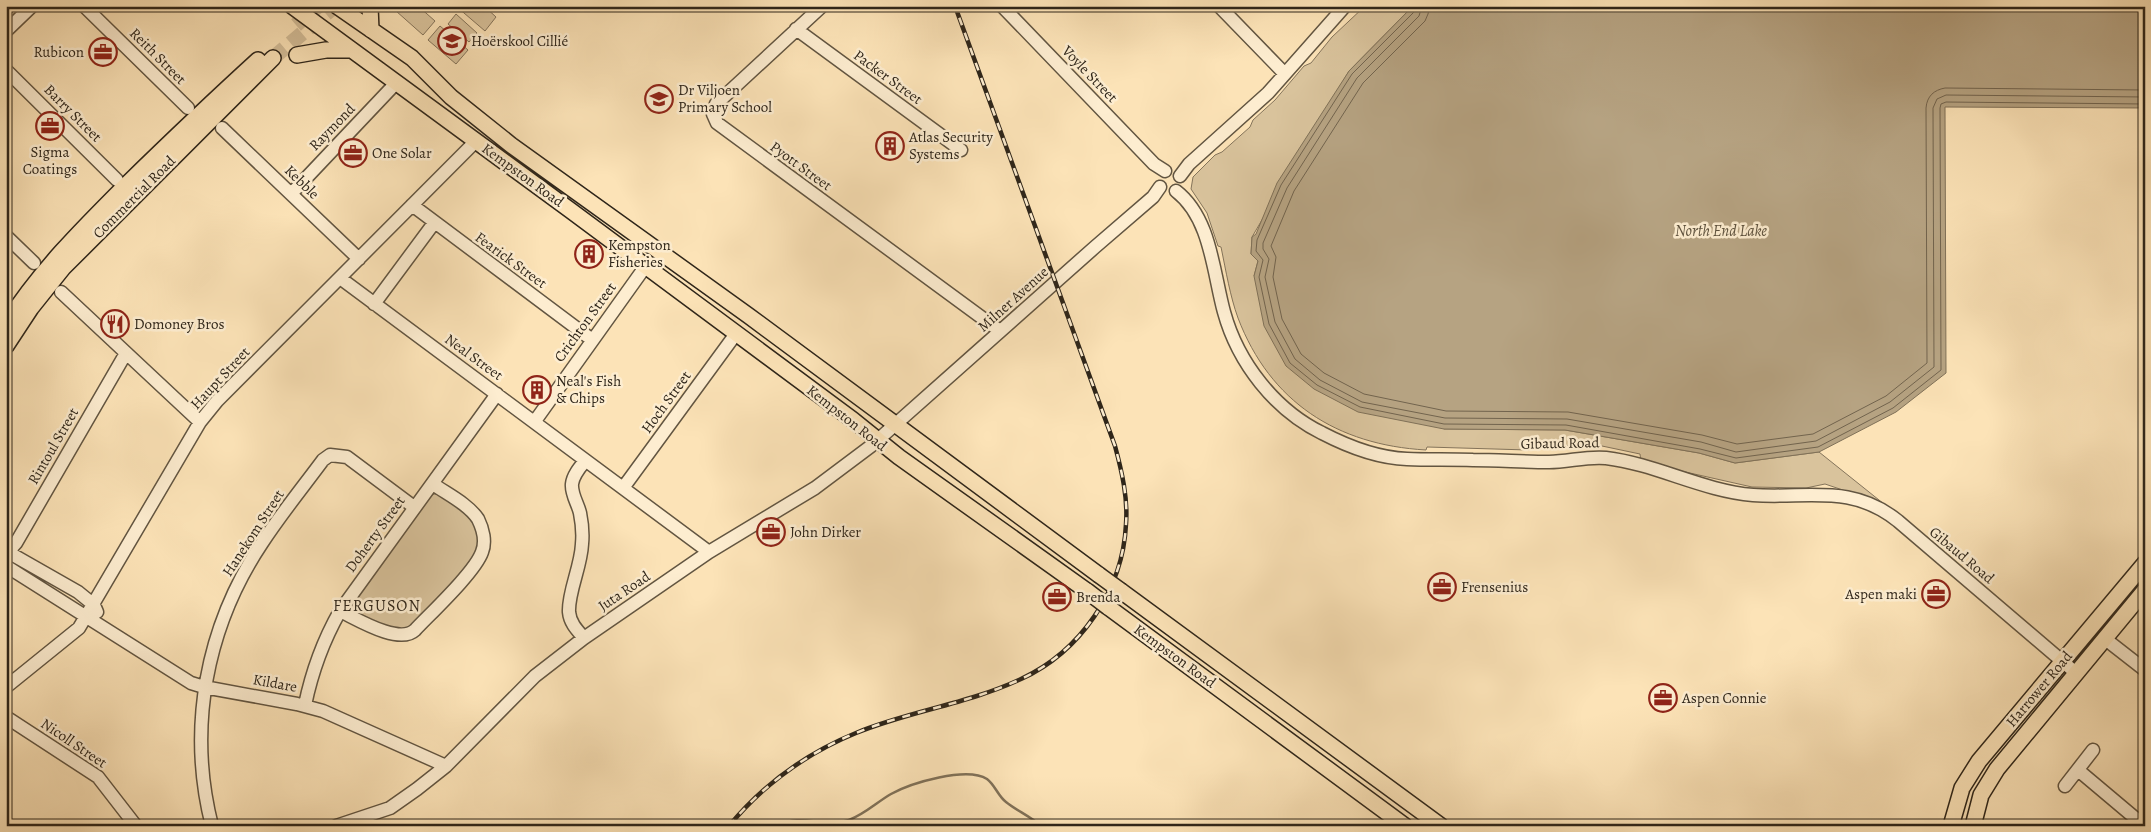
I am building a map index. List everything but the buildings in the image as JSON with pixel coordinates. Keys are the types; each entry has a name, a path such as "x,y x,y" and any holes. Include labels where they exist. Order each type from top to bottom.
{"main road":[{"name":"Kempston Road","path":"292,6 878,440 1087,591 1405,826"},
{"name":"Kempston Road","path":"337,6 412,58 451,97 511,145 736,306 895,426 1441,826"},
{"path":"370,6 371,30"},
{"path":"297,55 326,50 351,50"},
{"name":"Commercial Road","path":"6,324 58,255 89,222 176,136 270,55 63,268 31,308 6,346"},
{"name":"Harrower Road","path":"1951,826 1958,797 1972,771 2144,565"},
{"name":"Harrower Road","path":"1973,826 1981,795 1997,769 2145,590"}],"street":[{"path":"7,29 32,6"},
{"name":"Reith Street","path":"84,6 188,108"},
{"name":"Pyott Street","path":"822,6 716,104 713,114 717,123 1000,331"},
{"name":"Voyle Street","path":"1002,6 1169,183"},
{"path":"1219,6 1285,74"},
{"name":"Milner Avenue","path":"895,426 1258,103 1345,6"},
{"name":"Packer Street","path":"796,30 961,150"},
{"name":"Barry Street","path":"6,70 117,180"},
{"name":"Raymond","path":"291,194 397,82"},
{"name":"Kebble","path":"222,128 359,259"},
{"name":"Haupt Street","path":"6,687 79,628 200,422 217,401 476,141"},
{"name":"Gibaud Road","path":"1169,183 1198,216 1207,240 1225,313 1241,351 1257,378 1272,397 1309,426 1346,444 1399,458 1550,462 1600,458 1622,461 1739,493 1834,495 1859,499 1885,511 2063,660 2076,673"},
{"name":"Fearick Street","path":"412,205 591,339"},
{"path":"374,304 434,223"},
{"path":"6,236 34,263"},
{"name":"Crichton Street","path":"534,421 591,339 645,267"},
{"name":"Neal Street","path":"340,278 709,552"},
{"path":"61,292 200,422"},
{"name":"Hoch Street","path":"623,488 735,334"},
{"name":"Rintoul Street","path":"7,552 126,353"},
{"name":"Doherty Street","path":"305,705 316,663 326,636 340,611 497,394"},
{"name":"Juta Road","path":"336,826 390,808 417,789 446,766 535,676 584,638 709,552 815,488 895,426"},
{"name":"Hanekom Street","path":"212,826 205,800 202,765 202,700 204,687 220,626 244,574 262,543 323,460 334,454 347,457 414,508"},
{"path":"584,638 571,620 569,598 579,568 582,543 580,512 573,494 572,483 577,472 586,461"},
{"path":"340,611 394,635 408,635 415,630 478,562 484,545 483,531 478,519 462,504 433,484"},
{"path":"7,552 78,592 94,605 103,626"},
{"name":"Kildare","path":"6,566 191,683 305,705 360,727 446,766"},
{"path":"2104,638 2145,670"},
{"name":"Nicoll Street","path":"6,717 98,777 136,826"},
{"path":"2066,786 2093,750"},
{"path":"2078,770 2142,822"}],"shaded area":[{"path":"400,6 418,6 435,21 423,35 396,11"},
{"path":"484,6 496,17 485,31 457,7"},
{"path":"1365,6 1413,6 1349,71 1252,237 1251,254 1258,261 1254,276 1444,429 1565,430 1699,453 1735,463 1819,452 1884,504 1825,484 1806,488 1752,487 1641,462 1640,454 1602,446 1582,444 1528,450 1427,447 1426,450 1394,446 1364,439 1336,428 1311,414 1288,395 1268,373 1252,348 1238,318 1230,292 1221,247 1218,246 1207,213 1191,189 1193,177 1215,155 1222,152 1250,127 1253,120 1275,100 1304,66 1311,63 1332,37"},
{"path":"456,14 477,33 469,42 448,24"},
{"path":"440,26 468,50 456,64 428,40"},
{"path":"434,494 441,495 471,517 480,538 474,560 409,630 401,632 357,615 351,603 426,498"}],"water":[{"name":"North End Lake","path":"1413,6 2145,6 2145,108 1945,107 1946,373 1896,412 1819,452 1735,463 1699,453 1565,430 1444,429 1358,412 1314,389 1286,366 1264,326 1254,276 1258,261 1251,254 1252,237 1256,234 1277,183 1349,71"}],"waterway":[{"path":"779,826 795,820 831,823 849,820 860,815 891,794 912,785 939,777 966,774 978,775 987,779 1006,802 1041,826"}],"tunnel":[{"path":"296,25 318,6"},
{"path":"273,58 335,6"}],"railway":[{"path":"729,826 771,784 820,750 876,725 1001,688 1042,667 1062,653 1079,635 1107,595 1117,572 1123,549 1126,504 1124,485 1115,446 955,6"}],"place":[{"name":"Hoërskool Cillié","path":"452,41"},
{"name":"Rubicon","path":"103,52"},
{"name":"Dr Viljoen Primary School","path":"659,99"},
{"name":"Sigma Coatings","path":"50,126"},
{"name":"Atlas Security Systems","path":"890,146"},
{"name":"One Solar","path":"353,153"},
{"name":"Kempston Fisheries","path":"589,254"},
{"name":"Domoney Bros","path":"115,324"},
{"name":"Neal's Fish & Chips","path":"537,390"},
{"name":"John Dirker","path":"771,532"},
{"name":"Frensenius","path":"1442,587"},
{"name":"Aspen maki","path":"1936,594"},
{"name":"Brenda","path":"1057,597"},
{"name":"Aspen Connie","path":"1663,698"}],"district":[{"name":"FERGUSON","path":"377,605"}]}
